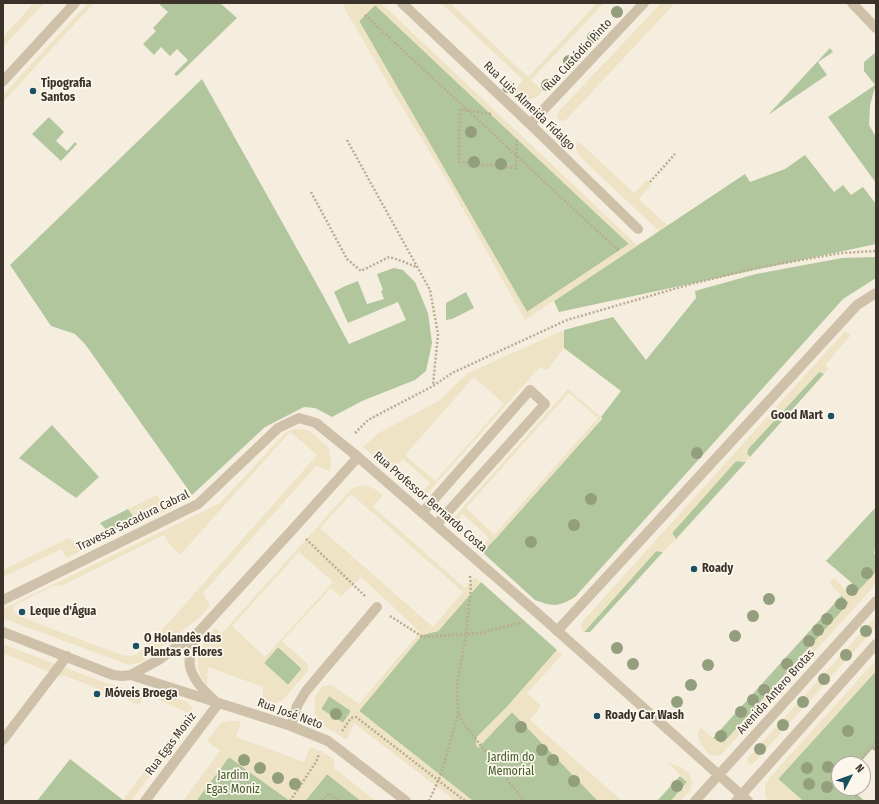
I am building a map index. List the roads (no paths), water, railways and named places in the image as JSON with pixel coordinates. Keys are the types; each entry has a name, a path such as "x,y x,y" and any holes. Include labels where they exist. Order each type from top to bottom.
{"street":[{"path":"3,81 75,3"},
{"name":"Rua Luis Almeida Fidalgo","path":"402,3 638,229"},
{"name":"Rua Custódio Pinto","path":"530,124 644,3"},
{"path":"852,3 876,28"},
{"path":"558,631 857,304 876,293"},
{"path":"422,513 530,390 545,404 436,525"},
{"name":"Travessa Sacadura Cabral","path":"3,600 198,504 278,428 299,418 316,423 354,454"},
{"name":"Rua Professor Bernardo Costa","path":"196,635 294,528 354,454 558,631 719,775 741,799"},
{"name":"Avenida Antero Brotas","path":"695,801 876,601"},
{"path":"292,726 297,706 306,691 377,607"},
{"path":"3,632 113,675 122,676 131,675 160,659 196,635"},
{"path":"196,635 191,652 190,666 204,692 218,704"},
{"path":"741,799 876,644"},
{"path":"3,740 67,656"},
{"name":"Rua José Neto","path":"131,675 218,704 292,726 328,741 406,801"},
{"name":"Rua Egas Moniz","path":"145,801 218,704"}],"place":[{"name":"Tipografia Santos","path":"33,91"},
{"name":"Good Mart","path":"831,416"},
{"name":"Roady","path":"694,569"},
{"name":"Leque d'Água","path":"22,612"},
{"name":"O Holandês das Plantas e Flores","path":"136,646"},
{"name":"Móveis Broega","path":"97,694"},
{"name":"Roady Car Wash","path":"597,716"}],"park label":[{"name":"Jardim do Memorial","path":"511,765"},
{"name":"Jardim Egas Moniz","path":"233,783"}]}
